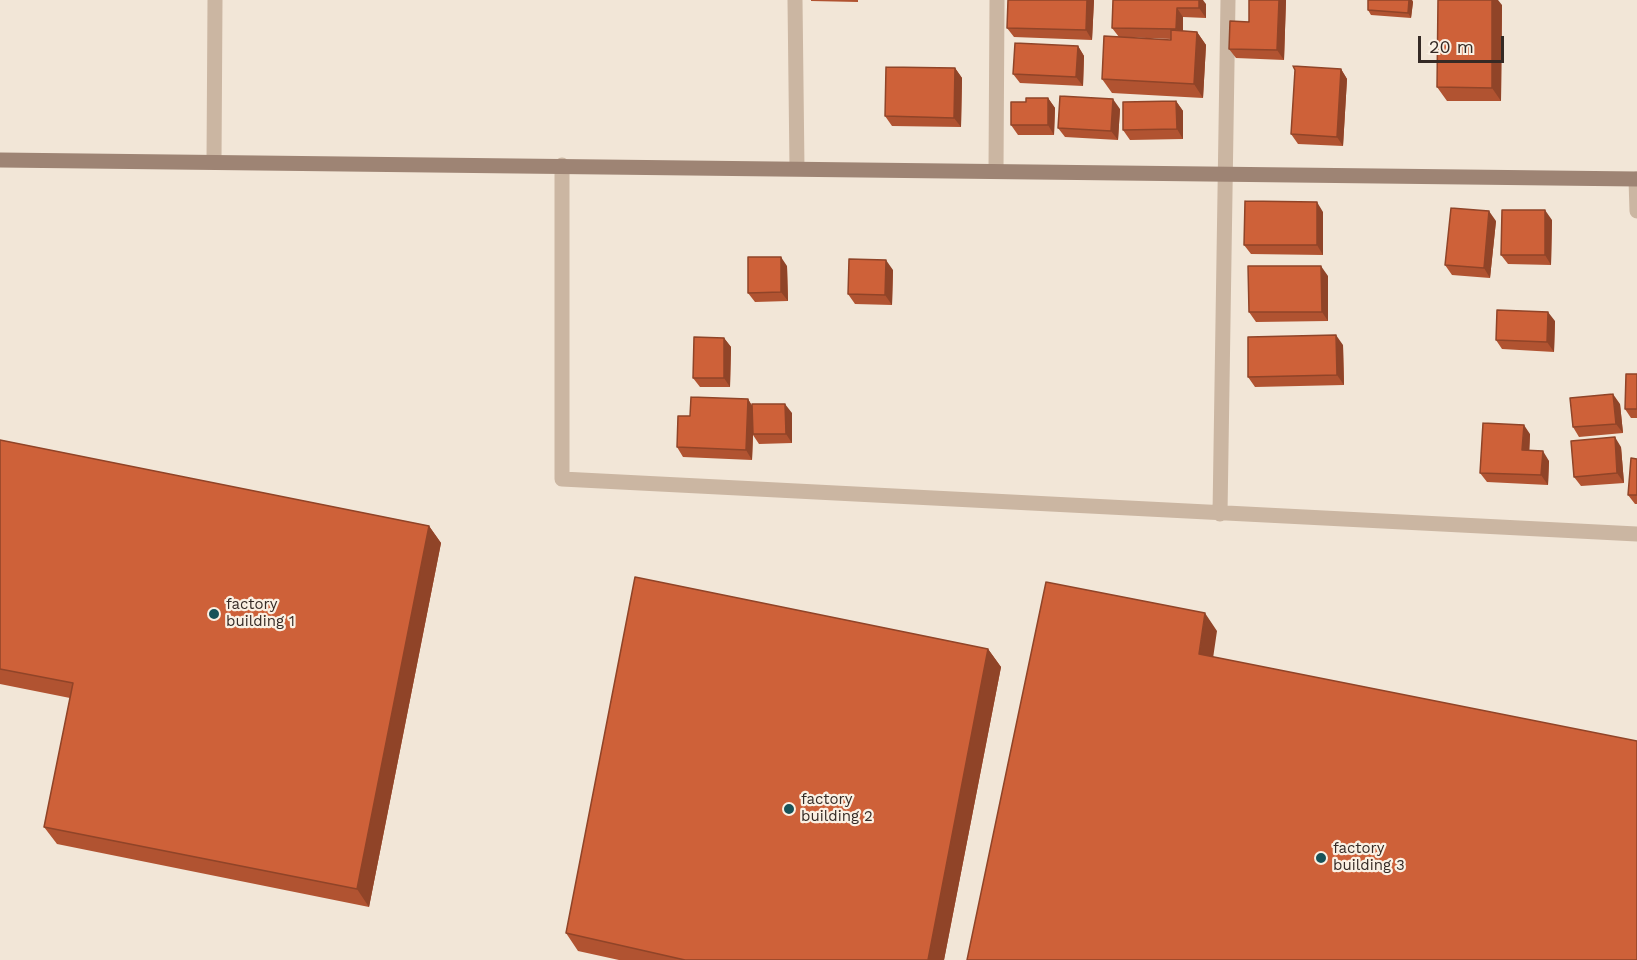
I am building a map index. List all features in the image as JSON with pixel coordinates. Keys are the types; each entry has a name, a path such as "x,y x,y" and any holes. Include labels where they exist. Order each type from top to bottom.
{"street":[{"path":"214,162 215,0"},
{"path":"795,0 796,168"},
{"path":"996,170 997,0"},
{"path":"1220,514 1228,0"},
{"path":"0,159 1637,179 1637,211"},
{"path":"562,165 562,479 1637,534"}],"building":[{"path":"1008,0 1087,0 1086,30 1007,28"},
{"path":"1113,0 1199,0 1199,8 1177,8 1176,29 1112,28"},
{"path":"1249,0 1279,0 1277,50 1229,49 1230,21 1249,22"},
{"path":"1368,0 1409,0 1408,13 1368,10"},
{"path":"1438,0 1492,0 1492,88 1437,87"},
{"path":"1171,30 1197,32 1194,84 1102,79 1104,36 1171,40"},
{"path":"1015,43 1078,46 1076,77 1013,74"},
{"path":"1293,66 1341,69 1337,137 1291,134 1295,70"},
{"path":"886,67 955,68 954,118 885,116"},
{"path":"1060,96 1113,99 1111,131 1058,128"},
{"path":"1026,98 1048,98 1048,125 1011,125 1011,102 1026,102"},
{"path":"1176,101 1177,129 1123,130 1123,102"},
{"path":"1245,201 1317,202 1317,245 1244,245"},
{"path":"1451,208 1489,211 1484,268 1445,265"},
{"path":"1502,210 1545,210 1545,255 1501,255"},
{"path":"748,257 781,257 781,292 748,293"},
{"path":"849,259 886,260 885,295 848,294"},
{"path":"1248,266 1321,266 1322,312 1249,312"},
{"path":"1497,310 1548,312 1547,342 1496,340"},
{"path":"1336,335 1337,375 1248,377 1248,337"},
{"path":"694,337 724,338 724,378 693,378"},
{"path":"1626,374 1637,374 1637,409 1625,409"},
{"path":"1613,394 1616,424 1573,427 1570,398"},
{"path":"691,397 748,399 746,450 677,447 678,416 690,416"},
{"path":"752,404 785,404 786,434 753,434"},
{"path":"1483,423 1524,425 1522,450 1543,451 1541,475 1480,473"},
{"path":"1615,437 1617,473 1574,477 1571,441"},
{"name":"factory building 1","path":"0,440 429,526 357,889 44,827 73,683 0,669"},
{"path":"1631,458 1637,459 1637,495 1628,495"},
{"name":"factory building 2","path":"635,577 988,649 928,960 685,960 566,933"},
{"name":"factory building 3","path":"1046,582 1205,613 1199,654 1637,741 1637,960 967,960"}],"place":[{"name":"factory building 1","path":"214,614"},
{"name":"factory building 2","path":"789,809"},
{"name":"factory building 3","path":"1321,858"}]}
